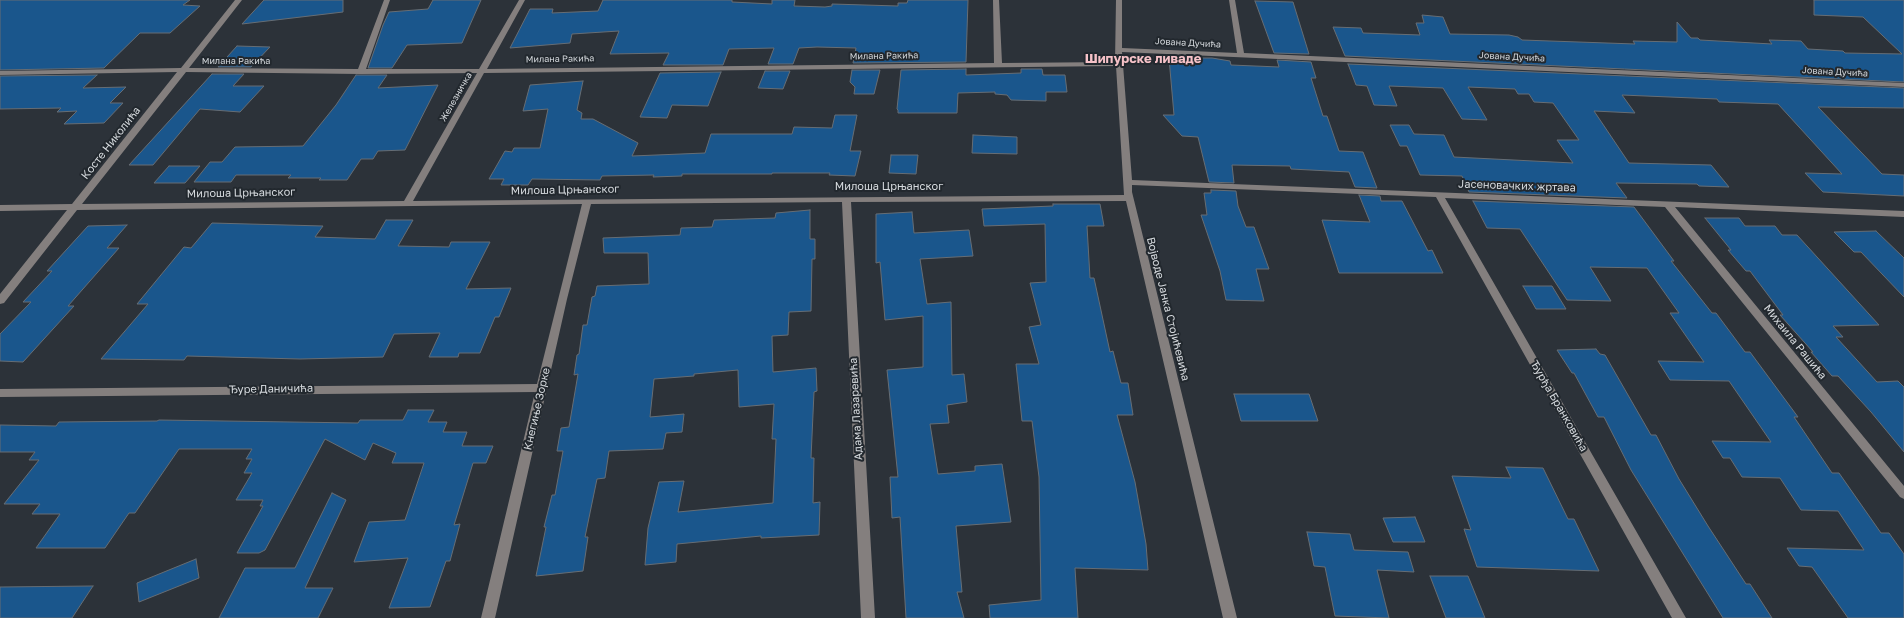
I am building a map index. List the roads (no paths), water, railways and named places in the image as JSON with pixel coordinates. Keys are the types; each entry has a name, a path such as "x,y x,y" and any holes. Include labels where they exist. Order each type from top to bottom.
{"street":[{"name":"Косте Николића","path":"0,301 239,0"},
{"path":"361,72 387,0"},
{"name":"Железничка","path":"407,203 522,0"},
{"path":"996,0 998,65"},
{"name":"Војводе Јанка Стојићевића","path":"1119,0 1118,50 1130,198 1230,618"},
{"path":"1232,0 1241,56"},
{"name":"Јована Дучића","path":"1118,50 1904,85"},
{"name":"Милана Ракића","path":"0,74 183,70 361,72 1119,64"},
{"name":"Јасеновачких жртава","path":"1128,182 1902,215"},
{"name":"Ђурђа Бранковића","path":"1439,195 1679,618"},
{"name":"Милоша Црњанског","path":"0,208 587,201 1130,198"},
{"name":"Адама Лазаревића","path":"846,199 851,321 868,618"},
{"name":"Кнегиње Зорке","path":"488,618 587,201"},
{"name":"Михаила Рашића","path":"1667,204 1904,494"},
{"name":"Ђуре Даничића","path":"0,393 542,388"}],"district":[{"name":"Шипурске ливаде","path":"1143,59"}]}
